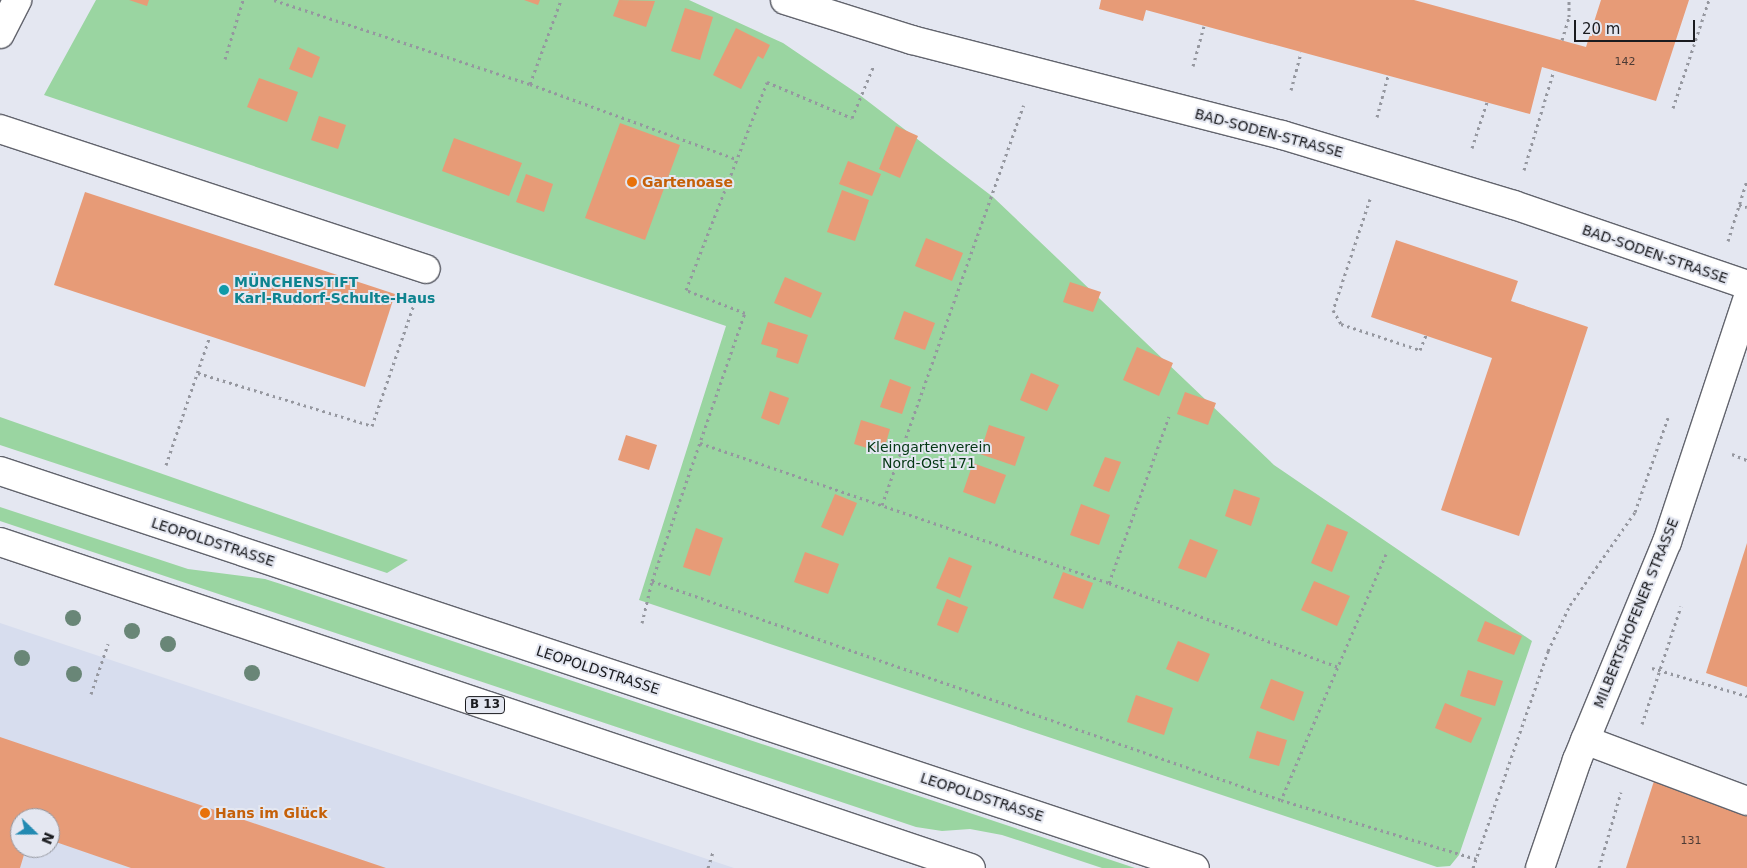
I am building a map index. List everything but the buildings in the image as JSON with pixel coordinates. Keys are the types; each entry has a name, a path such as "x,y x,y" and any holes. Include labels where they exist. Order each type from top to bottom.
{"main road":[{"path":"0,34 18,0"},
{"name":"BAD-SODEN-STRASSE","path":"785,0 887,32 1282,135 1514,205 1747,285"},
{"path":"0,130 426,269"},
{"name":"MILBERTSHOFENER STRASSE","path":"1540,868 1585,740 1667,542 1747,300"},
{"name":"LEOPOLDSTRASSE","path":"0,471 1196,868"},
{"name":"B 13","path":"0,542 971,868"},
{"path":"1585,740 1747,801"}],"path":[{"path":"225,59 243,0"},
{"path":"274,0 530,84 736,158"},
{"path":"530,84 561,0"},
{"path":"1562,40 1569,17 1569,0"},
{"path":"1673,108 1709,0"},
{"path":"1193,66 1204,26"},
{"path":"642,623 652,581 745,313 686,290 767,82 852,118 887,32"},
{"path":"1291,90 1301,52"},
{"path":"1514,205 1554,70"},
{"path":"882,505 1035,72"},
{"path":"1376,117 1388,76"},
{"path":"1472,148 1487,102"},
{"path":"1381,165 1333,310 1341,324 1420,350 1426,335"},
{"path":"1718,275 1747,180"},
{"path":"1739,205 1747,208"},
{"path":"198,373 372,426 426,269"},
{"path":"166,465 210,336"},
{"path":"1473,868 1548,651 1570,605 1635,512 1670,412"},
{"path":"1108,583 1169,416"},
{"path":"700,443 1108,583 1338,666"},
{"path":"1728,463 1733,446"},
{"path":"1281,800 1386,554"},
{"path":"652,581 1281,800 1476,859"},
{"path":"1598,868 1630,758 1682,605"},
{"path":"91,694 108,644"},
{"path":"1618,658 1747,696"},
{"path":"708,868 713,852"}],"shaded area":[{"path":"0,623 734,868 0,868"}],"green space":[{"name":"Kleingartenverein Nord-Ost 171","path":"96,0 689,0 783,43 861,96 993,197 1274,465 1532,641 1459,855 1450,866 1437,867 639,600 726,326 44,95"},
{"path":"0,417 408,560 387,573 0,445"},
{"path":"0,507 188,569 265,579 1135,868 1102,868 1002,835 970,829 942,831 916,827 0,521"}],"place":[{"name":"Gartenoase","path":"632,182"},
{"name":"MÜNCHENSTIFT Karl-Rudorf-Schulte-Haus","path":"224,290"},
{"name":"Hans im Glück","path":"205,813"}]}
